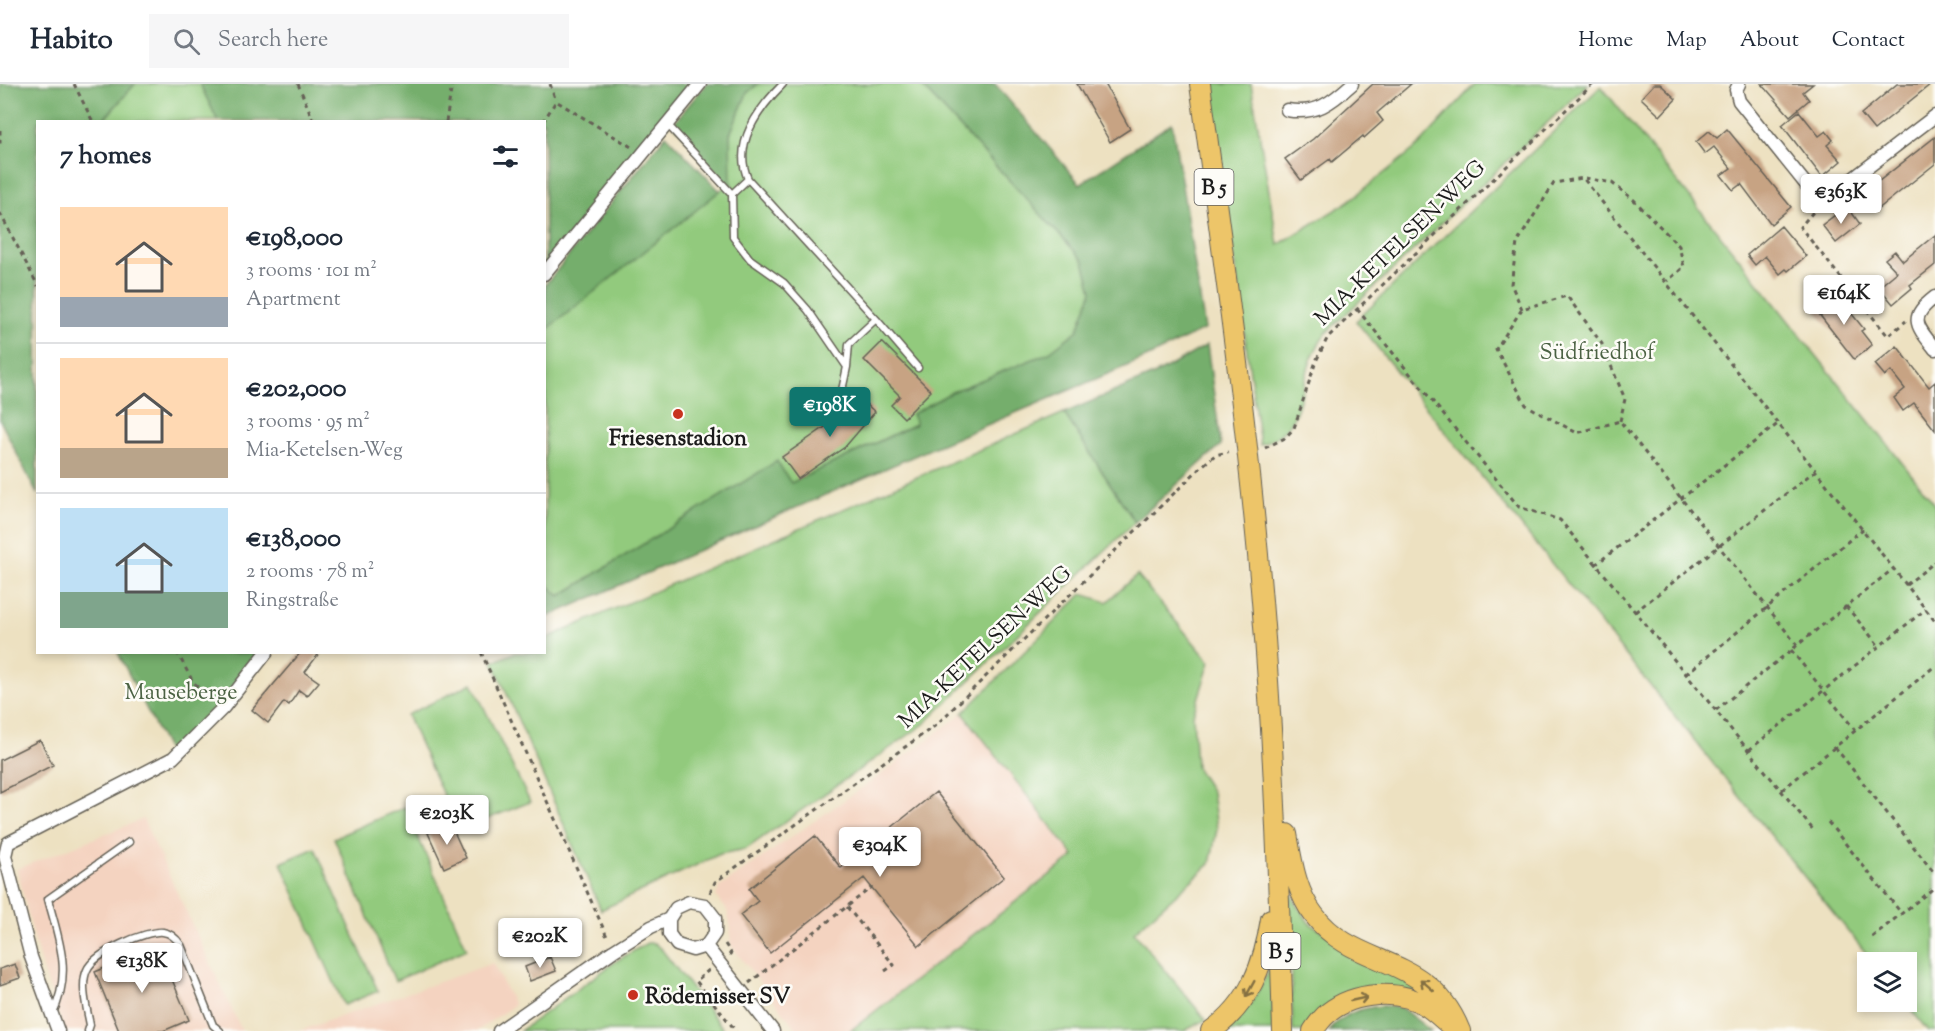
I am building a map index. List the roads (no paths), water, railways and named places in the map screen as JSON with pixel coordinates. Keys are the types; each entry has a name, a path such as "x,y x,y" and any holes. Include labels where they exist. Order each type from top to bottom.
{"highway":[{"name":"B 5","path":"1200,84 1238,363 1262,599 1273,753 1283,1031"},
{"path":"1273,753 1293,867 1302,896 1315,916 1337,937 1426,982 1452,1010 1458,1031"},
{"path":"1211,1031 1222,1023 1243,1000 1258,974 1267,943 1278,872"},
{"path":"1313,1031 1328,1014 1354,999 1382,995 1404,997 1427,1006 1458,1031"}],"street":[{"path":"546,272 700,84"},
{"path":"1287,110 1304,113 1328,106 1352,84"},
{"path":"1739,84 1736,90 1739,101 1821,203 1935,116"},
{"path":"1935,297 1921,308 1916,319 1918,327 1935,349"},
{"path":"58,1031 31,957 3,847 173,758 223,708 265,654"},
{"path":"689,902 705,906 715,918 715,933 706,946 693,950 677,945 669,934 669,919 676,908 689,902"},
{"path":"499,1031 614,951 651,927 669,919"},
{"path":"706,946 773,1031"}],"lane":[{"path":"783,84 767,100 746,138 743,168 748,179 918,368"},
{"path":"667,124 732,194 733,237 750,259 784,283 808,310 847,367"},
{"path":"732,194 748,179"},
{"path":"841,395 849,344 876,319"},
{"path":"52,1015 62,996 65,964 48,898 129,842"},
{"path":"88,1031 90,1025 84,983 90,964 101,954 150,932 164,932 175,936 181,945 213,1025 220,1031"}],"place":[{"name":"Friesenstadion","path":"678,414"},
{"name":"Rödemisser SV","path":"633,995"}],"park label":[{"name":"Südfriedhof","path":"1597,351"},
{"name":"Mauseberge","path":"181,691"}]}
